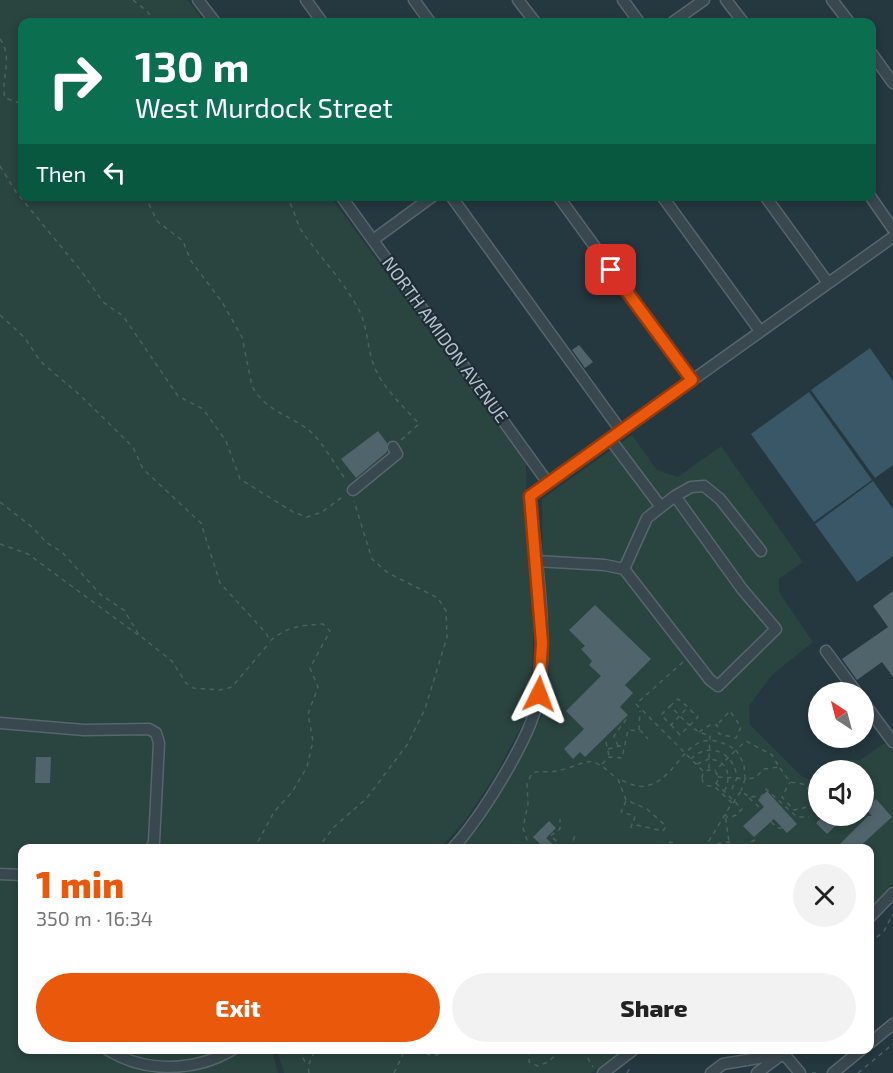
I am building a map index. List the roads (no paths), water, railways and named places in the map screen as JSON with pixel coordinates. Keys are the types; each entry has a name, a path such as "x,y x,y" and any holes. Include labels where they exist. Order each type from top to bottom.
{"street":[{"path":"198,0 211,18"},
{"path":"306,0 319,18"},
{"path":"414,0 427,18"},
{"path":"518,0 532,18"},
{"path":"623,0 636,18"},
{"path":"679,18 704,0"},
{"path":"726,0 740,18"},
{"path":"832,0 846,18"},
{"path":"876,60 893,83"},
{"name":"NORTH AMIDON AVENUE","path":"345,201 548,483"},
{"path":"373,240 426,201"},
{"path":"455,201 621,431"},
{"path":"562,201 692,380"},
{"path":"666,201 760,331"},
{"path":"769,201 828,283"},
{"path":"873,201 893,229"},
{"path":"456,844 479,814 532,720 539,694 542,643 530,496 893,237"},
{"path":"610,439 661,507"},
{"path":"353,490 397,454 393,447"},
{"path":"624,569 646,518 675,496 691,488 704,486 720,499 761,551"},
{"path":"536,561 605,565 624,569 710,680 718,686 776,629 742,589 675,496"},
{"path":"826,651 848,682"},
{"path":"874,716 893,742"},
{"path":"0,723 84,730 148,729 156,733 159,743 153,844"},
{"path":"0,874 18,875"},
{"path":"874,913 893,893"},
{"path":"874,1039 893,1024"},
{"path":"117,1054 140,1064 167,1068 208,1062 224,1054"},
{"path":"599,1072 627,1054"},
{"path":"711,1073 723,1064 784,1054"},
{"path":"757,1073 784,1054"},
{"path":"784,1054 800,1073"},
{"path":"833,1073 856,1054"}],"water":[{"path":"870,348 893,381 893,465 875,478 811,390"},
{"path":"809,392 872,480 814,522 751,434"},
{"path":"873,481 893,509 893,556 857,582 815,524"}]}
